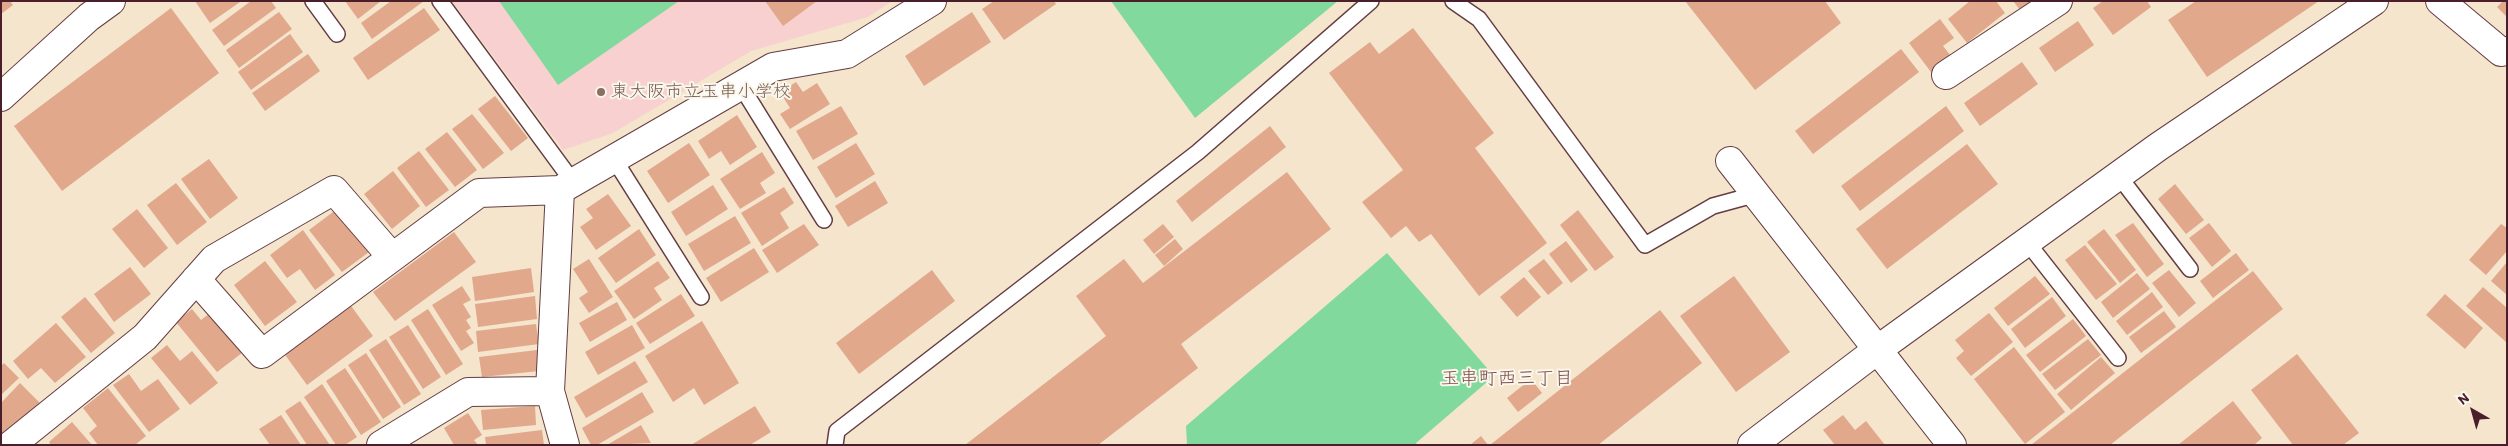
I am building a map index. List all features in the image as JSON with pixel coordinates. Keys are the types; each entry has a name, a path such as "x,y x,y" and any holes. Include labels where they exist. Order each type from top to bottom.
{"street":[{"path":"1,98 85,9 111,1"},
{"path":"196,280 262,354 479,193 567,186 773,67 847,54 932,1"},
{"path":"1946,75 2058,1"},
{"path":"1752,445 1877,350 2118,176 2374,1"},
{"path":"2440,1 2501,52 2507,51"},
{"path":"1730,160 1952,445"},
{"path":"565,445 550,391 567,186"},
{"path":"11,445 144,336 214,259 334,190 392,257"},
{"path":"381,445 468,392 550,391"}],"lane":[{"path":"313,1 337,34"},
{"path":"440,1 567,186"},
{"path":"835,445 837,431 1198,152 1371,1"},
{"path":"1453,1 1478,19 1644,245 1713,206 1757,194"},
{"path":"740,86 824,220"},
{"path":"614,159 701,297"},
{"path":"2118,176 2190,269"},
{"path":"2027,242 2118,358"}],"shaded area":[{"name":"東大阪市立玉串小学校","path":"452,1 892,1 868,17 751,51 613,133 563,150"}],"green space":[{"path":"499,1 679,1 558,85"},
{"path":"1111,1 1338,1 1195,118"},
{"path":"1387,253 1494,376 1416,443 1417,445 1187,445 1186,426"}],"building":[{"path":"1,1 10,1 13,5 1,14"},
{"path":"195,1 239,1 240,2 210,23"},
{"path":"251,1 271,1 276,8 224,46 212,30"},
{"path":"345,1 381,1 358,19"},
{"path":"391,1 424,1 372,39 361,23"},
{"path":"765,1 817,1 783,26"},
{"path":"994,1 1054,1 1056,4 1004,40 982,9"},
{"path":"1685,1 1825,1 1841,23 1755,90"},
{"path":"1970,1 1996,1 2005,13 1967,43 1948,19"},
{"path":"2013,1 2035,1 2021,11"},
{"path":"2103,1 2147,1 2151,7 2113,35 2093,8"},
{"path":"2196,1 2319,1 2207,77 2168,20"},
{"path":"2503,1 2507,1 2507,17 2497,7"},
{"path":"171,8 219,73 62,191 14,126"},
{"path":"424,8 440,30 368,80 353,58"},
{"path":"279,12 292,29 239,68 226,50"},
{"path":"972,12 991,42 924,86 905,56"},
{"path":"1940,19 1954,38 1943,46 1954,60 1934,76 1909,43"},
{"path":"2078,21 2094,45 2055,72 2039,48"},
{"path":"1413,28 1494,133 1475,148 1547,243 1479,296 1431,234 1419,242 1406,226 1391,238 1362,202 1403,170 1329,73 1370,42 1379,54"},
{"path":"290,34 303,52 251,90 238,72"},
{"path":"1901,49 1919,72 1813,154 1795,131"},
{"path":"308,54 320,71 265,111 252,93"},
{"path":"2022,62 2038,84 1980,126 1964,103"},
{"path":"796,82 803,92 817,83 830,104 790,129 780,114 790,108 780,92"},
{"path":"495,96 528,138 511,151 478,109"},
{"path":"841,106 858,134 813,160 796,131"},
{"path":"1946,106 1964,131 1860,211 1841,186"},
{"path":"472,114 504,153 483,169 452,129"},
{"path":"737,115 757,147 730,165 721,151 709,159 698,141"},
{"path":"1270,126 1286,147 1192,222 1176,201"},
{"path":"447,132 477,170 455,187 425,149"},
{"path":"689,143 710,175 668,203 647,171"},
{"path":"856,143 875,174 836,198 817,167"},
{"path":"1967,144 1998,184 1887,269 1856,229"},
{"path":"419,151 449,190 426,207 397,168"},
{"path":"762,152 775,173 760,183 766,193 740,209 720,179"},
{"path":"209,159 238,198 210,219 181,179"},
{"path":"393,171 420,206 392,229 364,194"},
{"path":"1287,172 1331,229 1181,344 1198,368 1098,445 965,445 1106,336 1076,296 1124,259 1143,283"},
{"path":"875,181 888,203 848,227 835,206"},
{"path":"176,183 207,222 177,245 147,205"},
{"path":"2175,184 2204,220 2186,234 2158,199"},
{"path":"713,185 728,209 686,236 671,212"},
{"path":"784,187 794,203 780,213 789,228 762,246 741,213"},
{"path":"608,194 631,226 596,250 580,227 593,218 586,209"},
{"path":"137,209 168,248 144,268 112,229"},
{"path":"337,209 369,252 342,272 309,230"},
{"path":"1578,210 1614,257 1595,271 1560,225"},
{"path":"735,216 751,243 704,271 688,244"},
{"path":"2133,223 2164,264 2147,277 2115,235"},
{"path":"2209,223 2231,251 2212,267 2189,238"},
{"path":"804,224 819,245 777,273 762,250"},
{"path":"1163,224 1174,237 1154,254 1143,240"},
{"path":"2501,224 2507,228 2507,251 2486,275 2469,260"},
{"path":"639,229 656,255 616,283 598,258"},
{"path":"2104,229 2136,270 2120,283 2087,242"},
{"path":"303,230 335,275 315,290 300,269 287,278 270,255"},
{"path":"454,232 476,262 395,321 373,292"},
{"path":"1175,239 1183,249 1164,266 1155,255"},
{"path":"1566,241 1588,270 1571,283 1549,254"},
{"path":"2085,245 2117,284 2096,300 2065,260"},
{"path":"754,248 769,272 721,302 706,278"},
{"path":"2236,253 2249,270 2213,298 2200,281"},
{"path":"589,259 613,297 589,313 579,298 588,292 573,269"},
{"path":"1544,259 1563,283 1548,295 1528,271"},
{"path":"265,261 297,302 265,326 234,285"},
{"path":"658,261 670,278 654,288 662,300 634,319 614,291"},
{"path":"2507,262 2507,295 2491,281"},
{"path":"130,267 151,294 114,322 94,294"},
{"path":"531,268 534,292 475,301 472,277"},
{"path":"932,270 955,301 859,374 836,343"},
{"path":"2169,270 2196,303 2179,317 2152,283"},
{"path":"2253,271 2283,309 2110,445 2031,445"},
{"path":"2137,273 2150,289 2113,318 2101,302"},
{"path":"1734,276 1790,352 1736,392 1680,316"},
{"path":"2035,276 2050,294 2008,326 1994,308"},
{"path":"1524,277 1541,297 1517,317 1500,297"},
{"path":"462,286 471,300 463,304 471,317 466,320 471,328 466,331 474,343 461,351 432,305"},
{"path":"2483,287 2507,308 2507,343 2466,306"},
{"path":"2152,292 2163,307 2127,335 2116,321"},
{"path":"681,294 695,316 650,344 636,323"},
{"path":"2445,294 2483,328 2465,349 2426,315"},
{"path":"535,296 537,319 478,327 475,304"},
{"path":"85,297 115,333 91,353 61,317"},
{"path":"2052,297 2066,316 2025,348 2011,329"},
{"path":"617,302 627,320 590,342 579,323"},
{"path":"349,303 373,336 307,385 283,352"},
{"path":"192,309 201,320 210,313 242,353 217,372 176,322"},
{"path":"428,309 463,364 446,375 411,320"},
{"path":"1660,310 1702,363 1598,445 1490,445"},
{"path":"2164,311 2176,327 2141,353 2129,337"},
{"path":"1989,313 2013,342 1971,376 1956,358 1964,351 1955,340"},
{"path":"2073,319 2086,336 2040,372 2026,355"},
{"path":"702,321 739,383 704,405 694,388 673,402 645,356"},
{"path":"56,323 86,357 55,383 41,368 28,379 13,361"},
{"path":"536,324 539,344 478,352 476,331"},
{"path":"408,325 441,377 423,389 389,337"},
{"path":"632,325 645,348 598,375 585,352"},
{"path":"386,339 421,394 404,405 369,350"},
{"path":"2088,339 2101,355 2055,390 2042,374"},
{"path":"167,345 180,361 192,351 218,383 190,405 151,358"},
{"path":"2014,347 2065,412 2025,444 1974,379"},
{"path":"537,350 539,371 482,377 479,357"},
{"path":"366,353 401,407 383,419 348,365"},
{"path":"2297,354 2359,433 2343,445 2293,445 2251,390"},
{"path":"2101,357 2115,373 2071,410 2057,394"},
{"path":"635,361 648,382 586,418 574,397"},
{"path":"4,363 19,378 1,395 1,366"},
{"path":"345,368 381,422 361,435 326,381"},
{"path":"129,374 141,391 158,379 180,409 149,432 113,385"},
{"path":"1531,379 1542,393 1518,412 1507,398"},
{"path":"20,383 40,403 4,439 1,436 1,403"},
{"path":"322,384 357,437 345,445 336,445 304,397"},
{"path":"108,388 146,436 135,445 98,445 89,433 97,426 83,408"},
{"path":"642,392 654,412 597,445 591,445 582,428"},
{"path":"300,401 330,445 307,445 285,411"},
{"path":"2233,401 2262,438 2254,445 2178,445"},
{"path":"535,406 536,425 483,430 481,410"},
{"path":"755,406 771,432 750,445 691,445"},
{"path":"468,413 482,435 474,440 478,445 454,445 444,428"},
{"path":"281,415 301,445 270,445 259,429"},
{"path":"1843,415 1855,430 1866,421 1885,445 1835,445 1823,430"},
{"path":"72,422 92,445 51,445 49,442"},
{"path":"641,425 651,443 607,445"},
{"path":"542,430 544,445 486,445 485,437"},
{"path":"1481,436 1488,445 1470,445"}],"place":[{"name":"東大阪市立玉串小学校","path":"601,92"}],"district":[{"name":"玉串町西三丁目","path":"1507,379"}]}
